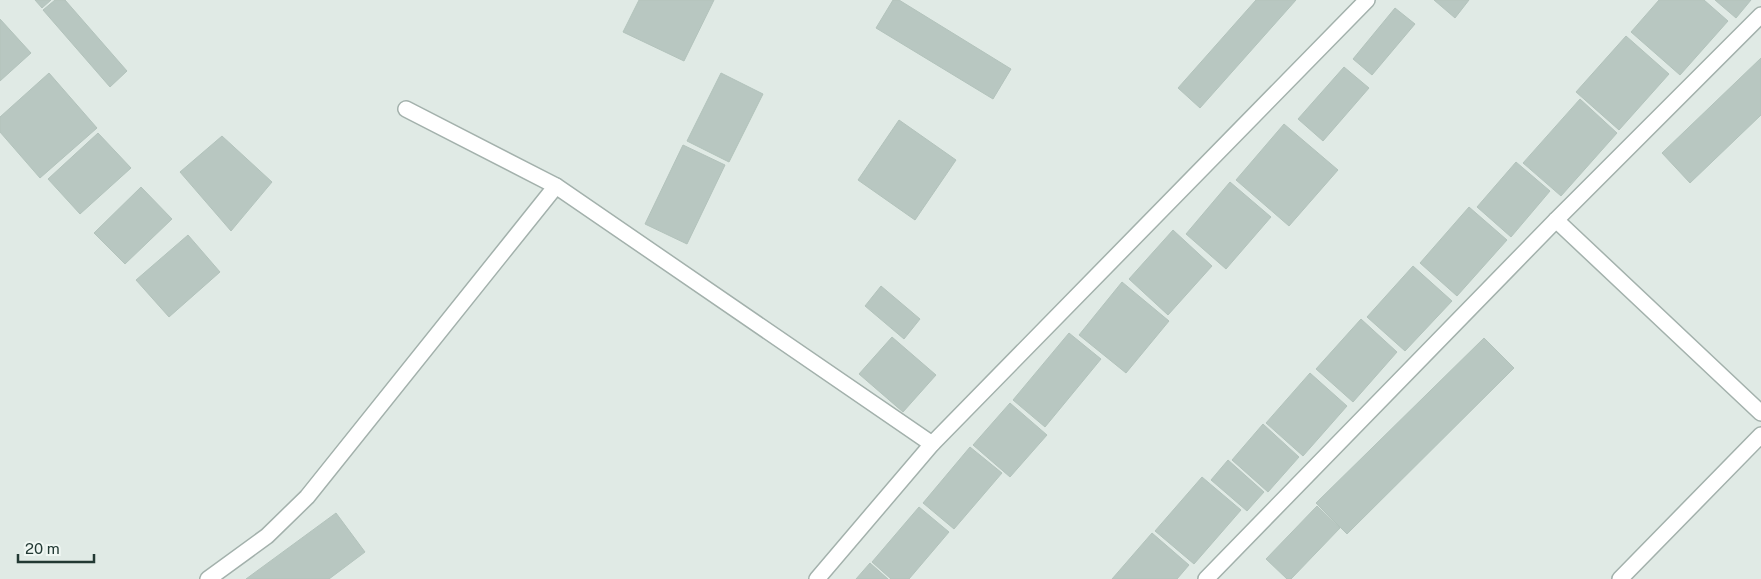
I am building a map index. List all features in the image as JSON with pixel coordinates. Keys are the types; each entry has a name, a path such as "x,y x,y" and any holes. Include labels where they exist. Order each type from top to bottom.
{"street":[{"path":"817,579 932,444 1367,0"},
{"path":"1206,579 1556,220 1761,15"},
{"path":"406,109 556,186 932,444"},
{"path":"208,579 267,536 307,497 556,186"},
{"path":"1556,220 1761,412"},
{"path":"1620,579 1761,435"}],"building":[{"path":"35,0 51,0 42,8"},
{"path":"55,0 65,0 127,71 110,87 43,10"},
{"path":"639,0 714,0 684,61 623,32"},
{"path":"893,0 899,0 1011,69 993,99 876,28"},
{"path":"1256,0 1296,0 1200,108 1178,88"},
{"path":"1434,0 1469,0 1455,18"},
{"path":"1659,0 1704,0 1728,21 1680,75 1631,32"},
{"path":"1715,0 1751,0 1736,18"},
{"path":"1395,8 1415,24 1372,75 1353,59"},
{"path":"0,19 31,53 0,81"},
{"path":"1626,36 1669,74 1619,130 1576,92"},
{"path":"1761,58 1761,115 1690,183 1662,153"},
{"path":"1344,67 1369,88 1323,141 1298,119"},
{"path":"49,73 97,128 40,178 0,132 0,117"},
{"path":"721,73 763,94 729,162 687,141"},
{"path":"1580,99 1617,133 1561,196 1523,163"},
{"path":"899,120 956,160 915,220 858,180"},
{"path":"1284,124 1338,170 1289,226 1236,180"},
{"path":"98,133 131,168 80,214 48,179"},
{"path":"222,136 272,182 231,231 180,172"},
{"path":"683,145 725,165 687,244 645,224"},
{"path":"1516,162 1550,191 1511,237 1477,207"},
{"path":"1230,182 1271,217 1226,269 1186,234"},
{"path":"141,187 172,219 125,264 94,233"},
{"path":"1469,207 1507,240 1457,296 1420,263"},
{"path":"1173,230 1212,266 1168,315 1129,279"},
{"path":"188,235 220,272 169,317 136,280"},
{"path":"1413,266 1452,301 1405,351 1367,317"},
{"path":"1122,282 1169,321 1126,373 1079,335"},
{"path":"881,286 920,319 904,339 865,306"},
{"path":"1361,319 1397,352 1353,402 1316,369"},
{"path":"1069,333 1101,359 1045,427 1013,400"},
{"path":"892,337 936,375 903,412 859,374"},
{"path":"1484,338 1514,368 1347,534 1316,503"},
{"path":"1310,373 1347,406 1303,456 1266,423"},
{"path":"1010,403 1047,435 1010,477 973,445"},
{"path":"1263,424 1299,457 1268,492 1232,460"},
{"path":"970,447 1002,473 954,529 923,503"},
{"path":"1228,460 1264,492 1247,511 1211,480"},
{"path":"1202,477 1241,510 1194,564 1155,531"},
{"path":"1317,506 1340,528 1291,579 1287,579 1266,559"},
{"path":"919,507 949,532 909,579 891,579 872,562"},
{"path":"336,513 365,552 329,579 246,579"},
{"path":"1152,533 1189,565 1177,579 1112,579"},
{"path":"870,563 888,579 856,579"}]}
